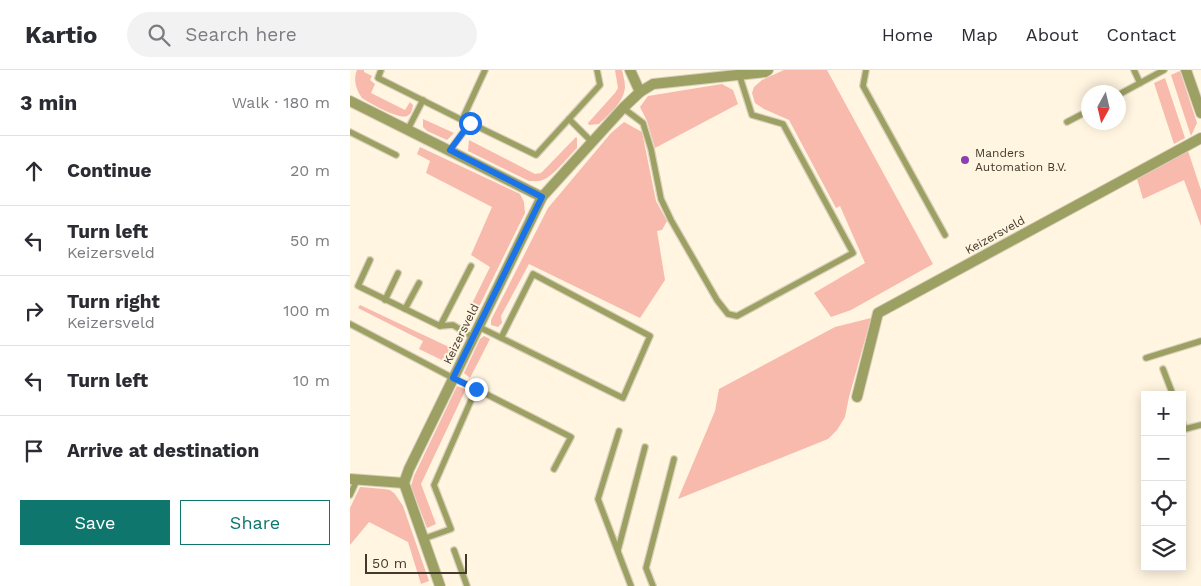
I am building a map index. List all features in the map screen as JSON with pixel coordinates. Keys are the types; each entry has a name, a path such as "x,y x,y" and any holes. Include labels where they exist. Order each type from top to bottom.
{"street":[{"path":"630,70 640,92"},
{"name":"Keizersveld","path":"404,483 409,469 542,197 623,108 640,92 653,84 720,73 739,74 765,72 768,70"},
{"path":"1186,70 1201,112"},
{"path":"350,101 542,197"},
{"name":"Keizersveld","path":"857,397 878,313 1201,138"},
{"path":"354,480 404,483 440,586"}],"lane":[{"path":"381,70 378,78 462,120 485,70"},
{"path":"450,150 470,123 536,155 600,84 597,70"},
{"path":"866,70 863,86 945,235"},
{"path":"1134,70 1140,83"},
{"path":"1126,91 1164,70"},
{"path":"623,108 643,123 651,149 661,199 671,220 717,300 728,314 737,316 853,253 783,124 752,115 739,74"},
{"path":"408,129 423,100"},
{"path":"1067,122 1081,115"},
{"path":"569,119 592,142"},
{"path":"350,132 396,155"},
{"path":"370,260 358,286 440,326 453,325 474,338"},
{"path":"440,326 471,266"},
{"path":"386,300 398,273"},
{"path":"479,328 623,398 650,336 533,274 501,338"},
{"path":"405,309 419,283"},
{"path":"350,324 571,437 554,469"},
{"path":"1146,358 1201,341"},
{"path":"1163,369 1171,391"},
{"path":"422,539 451,529 434,485 476,389"},
{"path":"1186,429 1201,425"},
{"path":"619,431 598,499 631,586"},
{"path":"618,550 645,446"},
{"path":"653,586 646,568 674,459"},
{"path":"350,495 354,480"},
{"path":"454,550 467,586"}],"shaded area":[{"path":"357,70 364,70 364,72 372,76 370,80 375,84 371,93 405,110 410,102 413,105 410,114 403,117 398,116 362,98 356,84"},
{"path":"615,70 622,70 625,87 622,98 599,124 589,125 588,123 618,88"},
{"path":"784,70 827,70 933,264 851,310 831,317 814,293 865,263 840,206 836,208 789,120 755,103 752,93 754,87 762,80"},
{"path":"1180,71 1197,123 1191,136 1171,75"},
{"path":"1165,78 1185,138 1174,144 1154,83"},
{"path":"722,84 733,90 738,104 655,148 647,121 640,107 648,96"},
{"path":"423,119 454,133 447,140 427,131 423,127"},
{"path":"624,122 642,132 656,201 667,221 662,230 657,231 665,280 640,318 529,264 501,316 502,323 498,327 491,325 491,320 548,208 611,133"},
{"path":"576,137 577,148 553,174 539,181 529,181 468,151 469,140 535,174 541,173"},
{"path":"420,147 520,194 524,202 525,213 469,327 464,320 490,267 471,255 492,207 426,173 430,161 417,154"},
{"path":"1188,151 1201,190 1201,226 1184,180 1143,199 1137,179"},
{"path":"360,305 451,348 459,332 464,337 450,364 419,349 423,341 358,308"},
{"path":"871,318 845,417 837,430 828,439 678,499 715,411 719,389 835,327"},
{"path":"484,336 490,339 470,378 464,373 480,339"},
{"path":"457,386 465,389 465,391 421,484 436,524 427,528 411,486"},
{"path":"360,487 390,490 395,494 403,506 429,581 421,584 408,542 369,522 350,545 350,508"}],"place":[{"name":"Manders Automation B.V.","path":"965,160"}],"route":[{"path":"470,123 450,150 542,197 453,378 476,389"}]}
